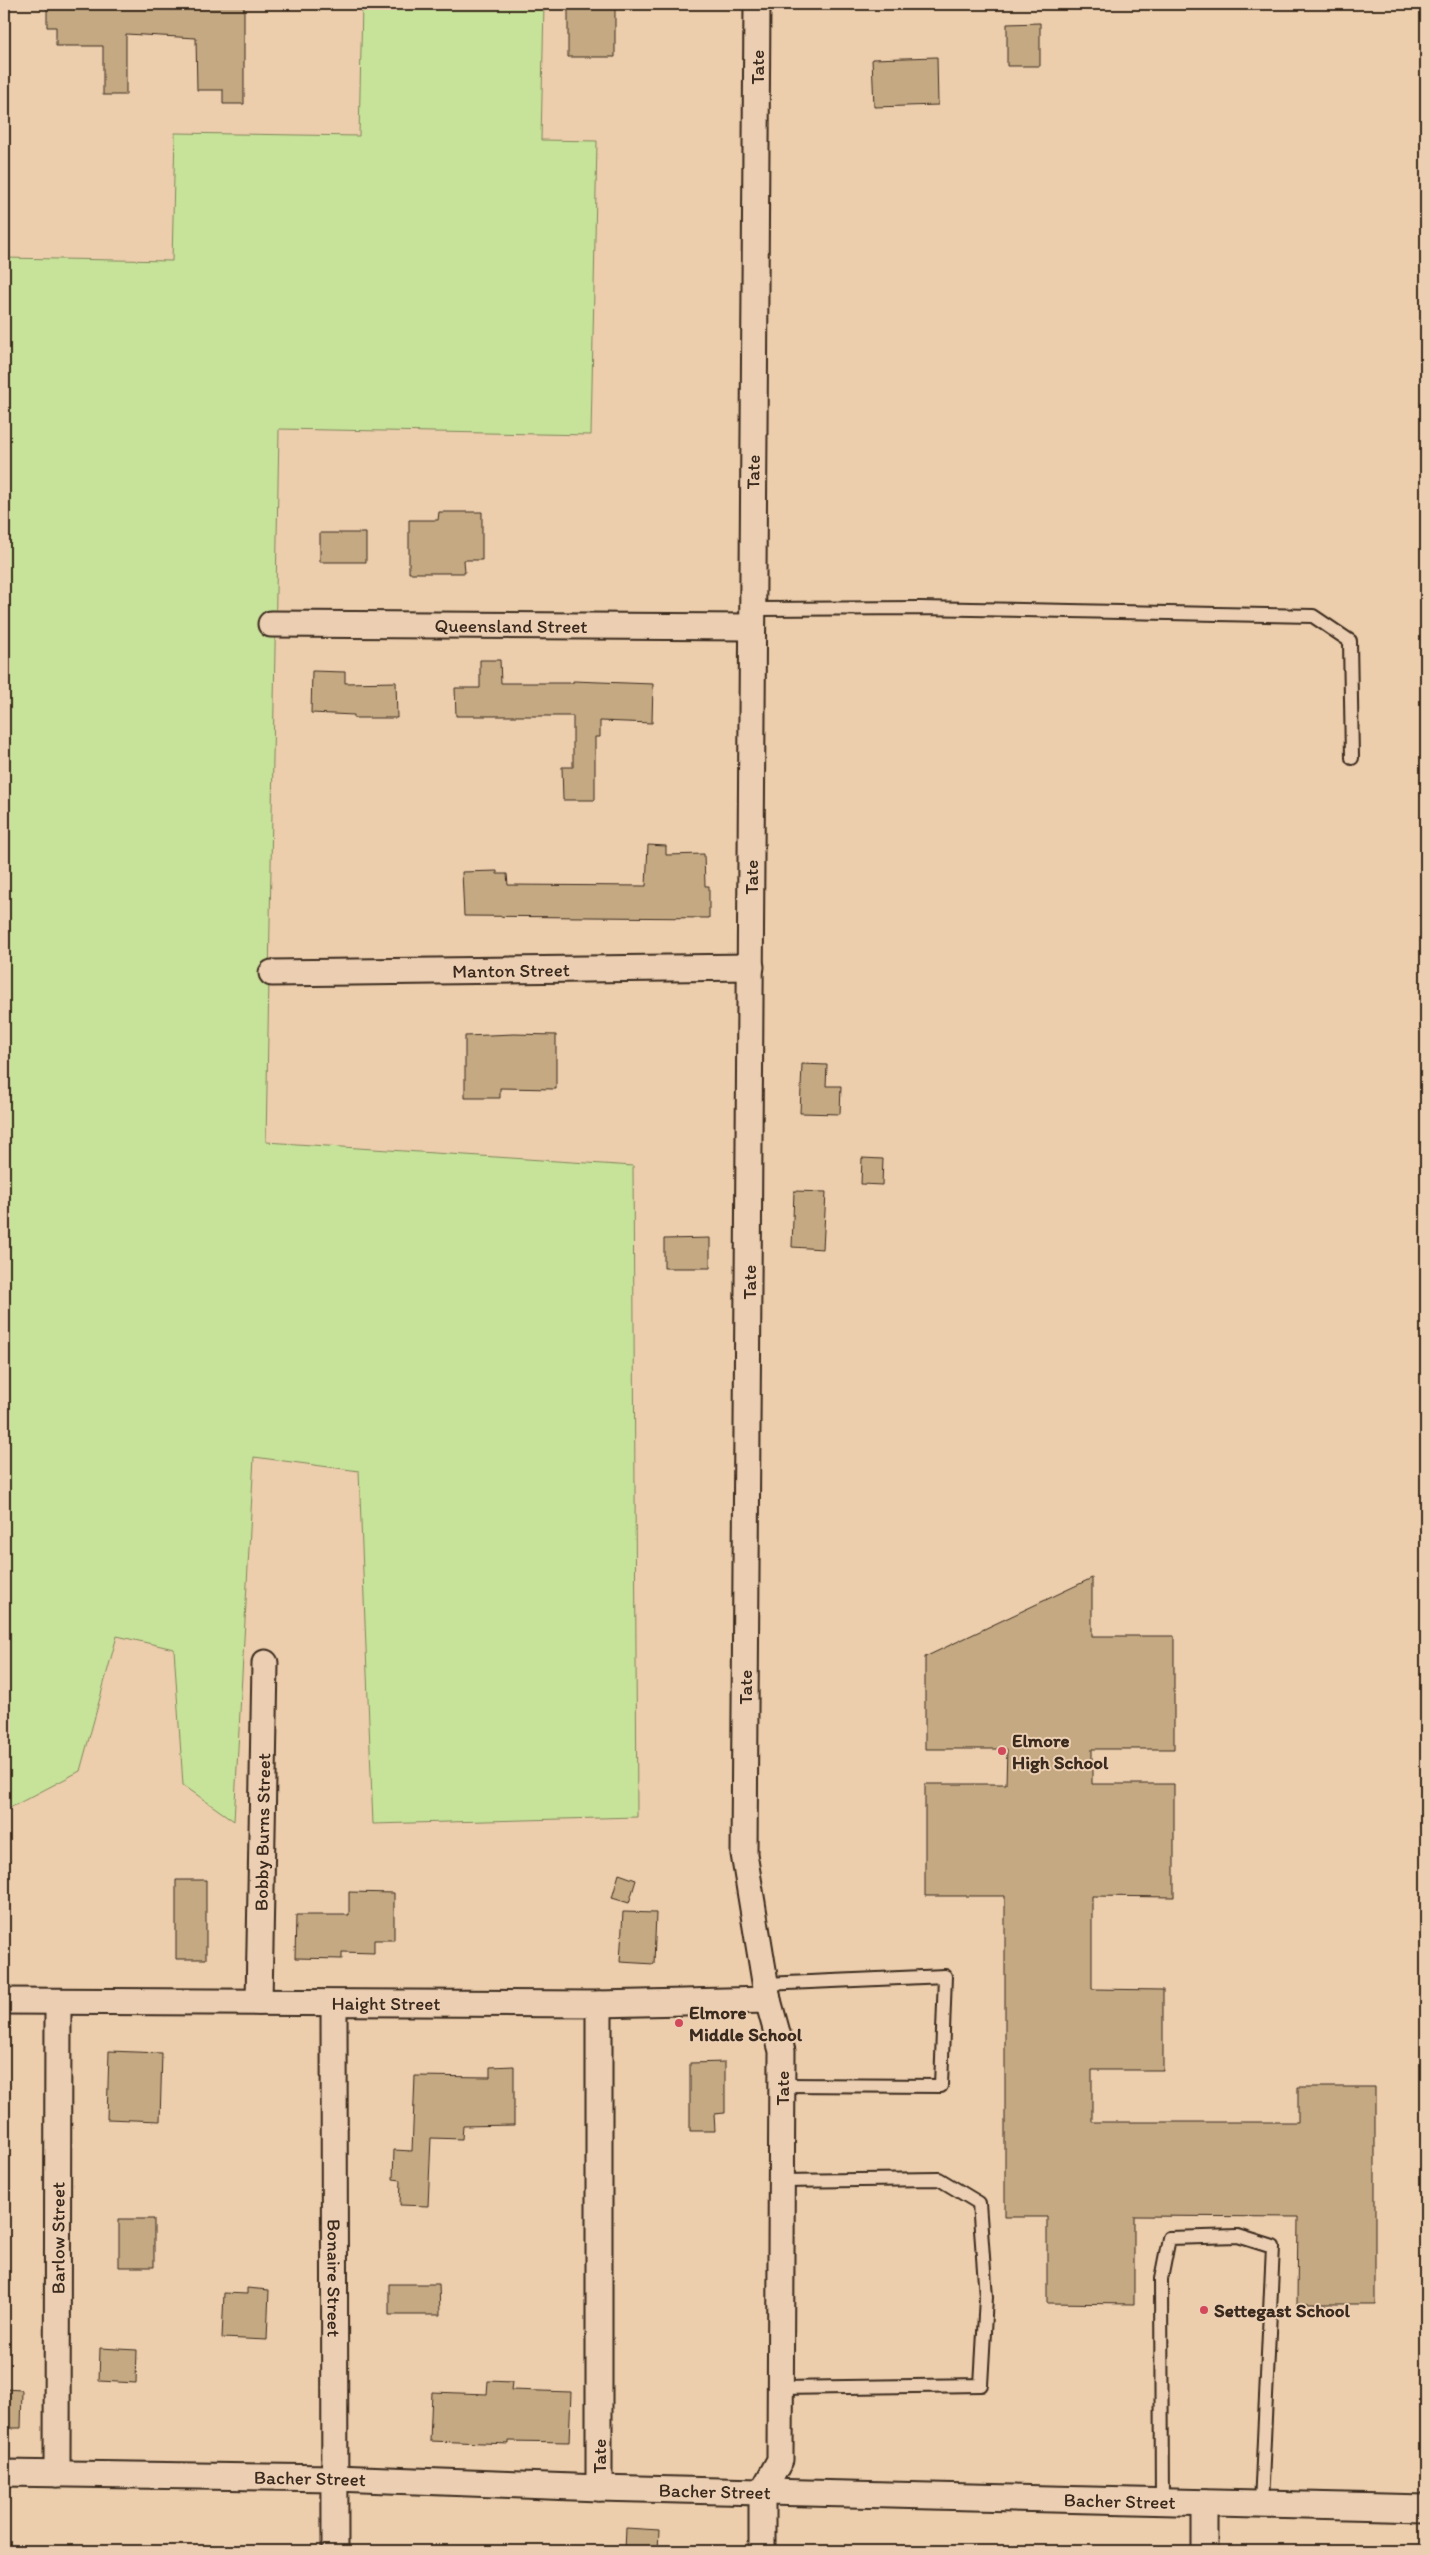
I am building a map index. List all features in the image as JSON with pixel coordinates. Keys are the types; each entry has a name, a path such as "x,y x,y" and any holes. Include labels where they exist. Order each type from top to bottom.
{"street":[{"name":"Tate","path":"757,4 756,282 751,618 751,967 744,1854 767,1992 782,2050 780,2460 762,2492 762,2551"},
{"name":"Queensland Street","path":"271,624 751,618"},
{"name":"Manton Street","path":"272,973 751,967"},
{"name":"Bobby Burns Street","path":"260,2002 265,1663"},
{"name":"Haight Street","path":"4,2001 599,2004 767,1992"},
{"name":"Barlow Street","path":"57,2474 58,2002"},
{"name":"Bonaire Street","path":"334,2004 335,2551"},
{"name":"Tate","path":"599,2004 599,2488"},
{"name":"Bacher Street","path":"4,2473 335,2478 599,2488 1426,2508"},
{"path":"1205,2503 1205,2551"}],"lane":[{"path":"751,618 920,608 1313,616 1350,641 1352,758"},
{"path":"767,1992 945,1976 941,2086 782,2085"},
{"path":"780,2388 982,2385 986,2297 979,2203 938,2179 781,2181"},
{"path":"1162,2502 1161,2280 1169,2238 1238,2236 1273,2247 1261,2504"}],"green space":[{"path":"362,4 544,4 541,140 597,141 591,435 279,429 266,1142 633,1166 637,1817 373,1824 359,1471 254,1457 234,1821 183,1785 174,1649 117,1636 80,1771 4,1811 4,258 172,261 175,133 359,136"}],"building":[{"path":"179,4 244,4 244,104 223,104 223,90 197,90 196,38 126,34 126,95 103,95 103,46 56,46 56,27 47,27 47,6 179,8"},
{"path":"591,4 615,4 615,57 568,57 568,8 591,8"},
{"path":"1040,23 1040,66 1007,66 1007,24"},
{"path":"937,57 938,105 874,107 872,59"},
{"path":"439,512 482,512 482,560 464,560 465,573 409,573 409,520 438,520"},
{"path":"320,533 366,533 366,562 320,562"},
{"path":"480,660 500,660 501,683 573,683 573,681 653,684 652,723 600,721 600,737 595,737 595,800 563,800 562,767 573,767 573,716 456,716 455,688 480,688"},
{"path":"312,671 345,672 345,683 396,682 397,718 354,718 354,715 311,713"},
{"path":"648,845 666,846 666,855 704,854 705,886 709,886 709,918 464,916 462,872 497,871 497,874 507,874 508,885 646,886"},
{"path":"556,1035 556,1089 500,1088 500,1098 465,1098 465,1036"},
{"path":"802,1064 827,1065 826,1086 841,1086 840,1114 800,1113"},
{"path":"862,1158 883,1159 882,1185 861,1184"},
{"path":"794,1191 826,1192 823,1249 792,1247"},
{"path":"710,1238 710,1268 664,1268 664,1239"},
{"path":"1092,1578 1092,1636 1174,1636 1174,1749 1092,1749 1092,1784 1174,1784 1174,1897 1092,1896 1092,1989 1163,1990 1163,2070 1092,2070 1092,2122 1298,2122 1298,2087 1375,2087 1375,2304 1297,2304 1298,2217 1134,2216 1134,2304 1047,2303 1047,2217 1005,2217 1005,1896 925,1896 925,1784 1006,1784 1007,1749 925,1749 925,1657"},
{"path":"619,1874 636,1880 629,1903 612,1898"},
{"path":"176,1880 206,1880 206,1959 176,1959"},
{"path":"349,1892 394,1893 394,1940 374,1940 374,1953 342,1952 342,1959 295,1958 296,1915 349,1915"},
{"path":"623,1912 656,1913 654,1964 620,1962"},
{"path":"109,2051 162,2053 160,2121 107,2119"},
{"path":"725,2062 725,2113 714,2114 715,2131 690,2131 690,2063"},
{"path":"514,2066 514,2125 463,2126 462,2139 431,2138 428,2206 400,2205 401,2180 393,2179 394,2150 412,2151 415,2076 490,2077 490,2067"},
{"path":"119,2219 154,2219 154,2267 119,2267"},
{"path":"389,2284 439,2284 440,2315 389,2315"},
{"path":"247,2288 269,2290 267,2340 222,2338 224,2293 247,2294"},
{"path":"100,2348 137,2350 136,2383 99,2381"},
{"path":"488,2381 512,2382 511,2390 571,2392 569,2442 509,2441 509,2444 430,2441 432,2392 487,2394"},
{"path":"4,2389 22,2390 21,2428 4,2428"},
{"path":"626,2528 659,2530 658,2551 625,2551"}],"place":[{"name":"Elmore High School","path":"1002,1751"},
{"name":"Elmore Middle School","path":"679,2023"},
{"name":"Settegast School","path":"1204,2310"}]}
